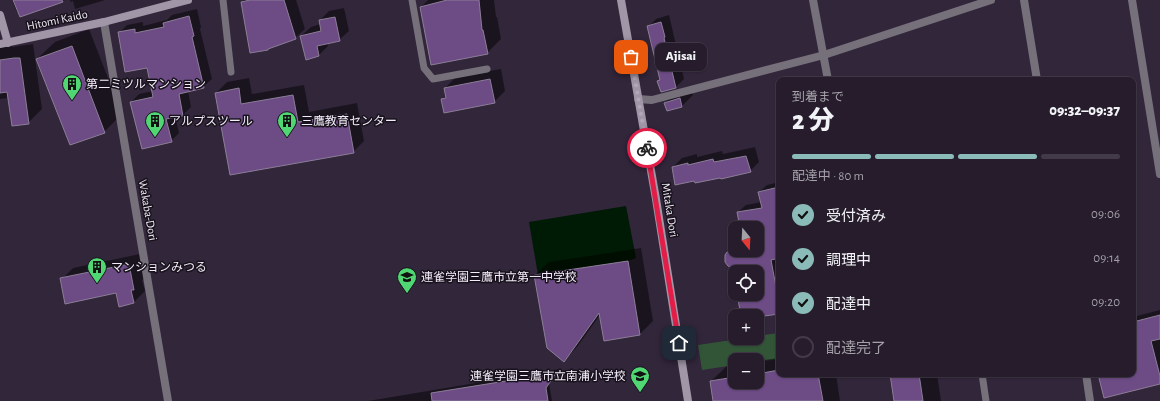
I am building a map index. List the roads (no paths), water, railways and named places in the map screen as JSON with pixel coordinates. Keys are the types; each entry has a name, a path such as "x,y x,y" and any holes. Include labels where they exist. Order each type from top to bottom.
{"main road":[{"name":"Hitomi Kaido","path":"4,43 104,22 188,0"},
{"name":"Mitaka Dori","path":"621,0 656,199 688,401"},
{"path":"0,14 4,43"}],"street":[{"path":"813,0 828,77"},
{"path":"638,99 652,100 824,55 991,0"},
{"path":"1024,0 1037,77"},
{"path":"1132,0 1160,174"},
{"name":"Wakaba-Dori","path":"104,22 168,401"},
{"path":"1086,377 1090,401"}],"lane":[{"path":"223,0 231,72"},
{"path":"412,0 424,68 433,79 487,69"},
{"path":"982,377 986,401"}],"place":[{"name":"Ajisai","path":"631,57"},
{"name":"第二ミツルマンション","path":"72,101"},
{"name":"アルプスツール","path":"155,138"},
{"name":"三鷹教育センター","path":"287,138"},
{"name":"マンションみつる","path":"97,284"},
{"name":"連雀学園三鷹市立第一中学校","path":"407,294"},
{"name":"連雀学園三鷹市立南浦小学校","path":"640,393"}]}
